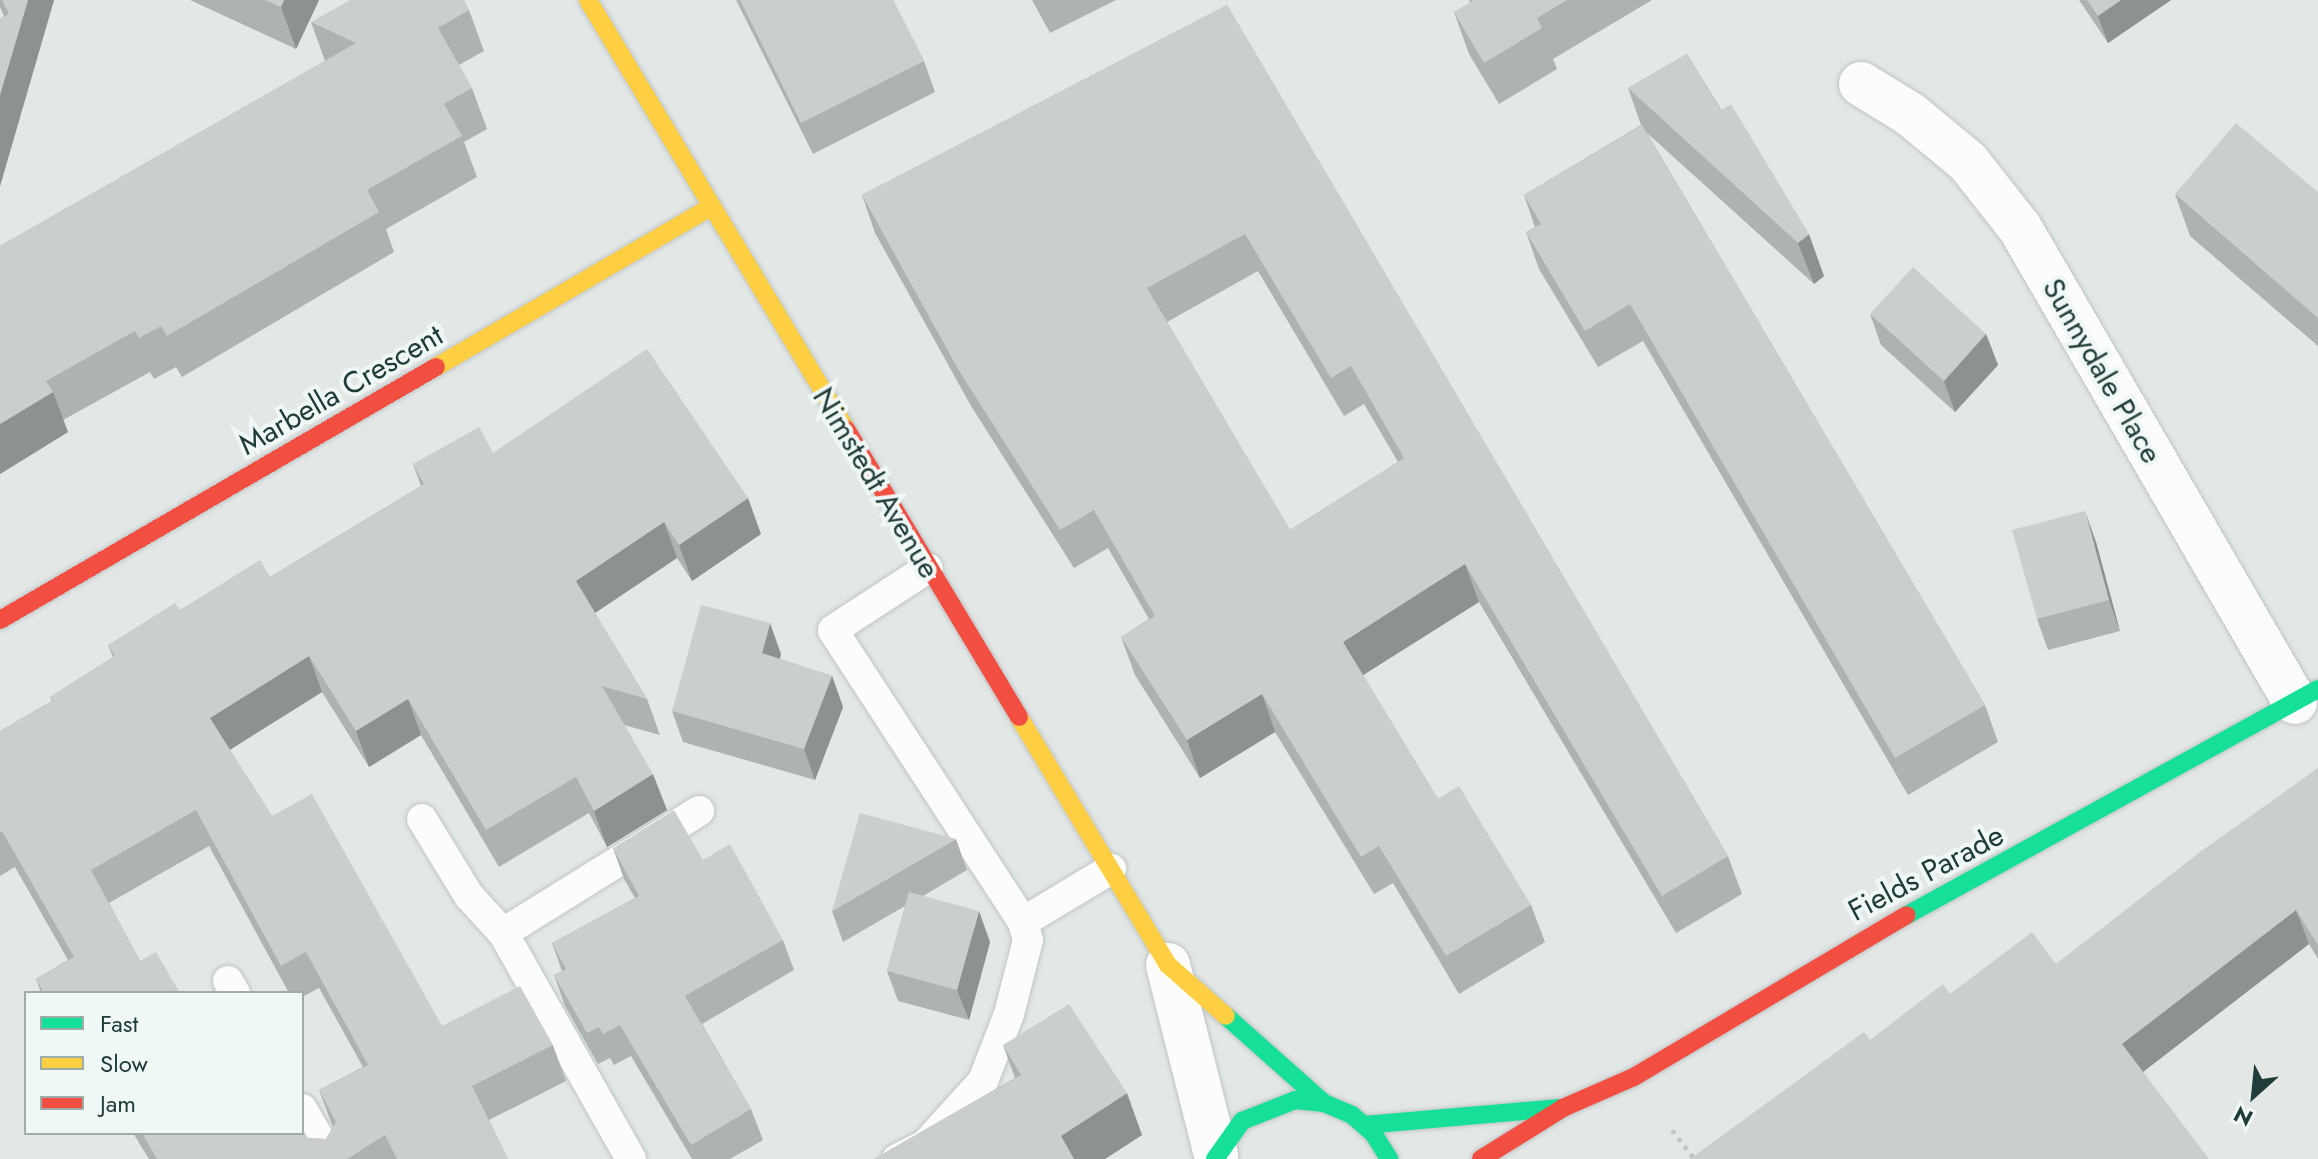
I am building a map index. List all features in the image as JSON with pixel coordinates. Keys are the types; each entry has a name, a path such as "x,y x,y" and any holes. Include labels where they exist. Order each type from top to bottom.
{"street":[{"name":"Nimstedt Avenue","path":"588,0 709,208 1168,965 1216,1157"},
{"name":"Sunnydale Place","path":"1861,84 1910,114 1968,162 2020,228 2307,695"},
{"name":"Marbella Crescent","path":"0,620 709,208"},
{"name":"Fields Parade","path":"1481,1159 1563,1108 1634,1077 1843,950 2307,695"},
{"name":"Nimstedt Avenue","path":"1168,965 1324,1103"},
{"path":"1216,1157 1233,1131 1254,1112 1281,1102 1324,1103 1364,1125 1389,1159"},
{"name":"Fields Parade","path":"1364,1125 1563,1108"}],"lane":[{"path":"897,1159 926,1144 983,1081 1013,999 1028,940 1023,922 833,630 928,568"},
{"path":"503,933 699,811"},
{"path":"422,819 469,896 503,933 631,1159"},
{"path":"1023,922 1111,869"},
{"path":"304,1112 331,1159"}],"path":[{"path":"1672,1130 1695,1159"}],"building":[{"path":"2,0 28,0 0,95 0,19 9,14"},
{"path":"265,0 284,0 281,7"},
{"path":"350,0 464,0 469,10 438,28 472,88 444,104 462,136 367,190 379,212 167,336 161,326 139,338 135,331 46,381 53,392 0,424 0,246 356,43 311,22"},
{"path":"740,0 893,0 924,61 801,123"},
{"path":"1474,0 1567,0 1537,18 1542,28 1484,63 1454,12"},
{"path":"2087,0 2121,0 2098,16"},
{"path":"1227,5 1728,856 1662,896 1465,564 1343,642 1438,799 1459,786 1531,905 1446,956 1379,846 1361,857 1262,694 1187,740 1121,637 1155,616 1094,510 1060,530 958,369 862,195","holes":["1245,234 1331,378 1351,366 1404,458 1290,530 1147,288"]},
{"path":"1687,54 1721,110 1731,104 1809,234 1798,243 1628,88"},
{"path":"2236,123 2318,192 2318,318 2175,194"},
{"path":"1642,125 1985,705 1895,758 1630,304 1585,331 1526,232 1541,224 1524,195"},
{"path":"1913,267 1986,334 1944,381 1870,314"},
{"path":"647,349 748,498 679,545 664,522 576,581 647,699 602,686 653,774 594,811 576,777 486,830 408,699 356,731 309,656 210,718 272,816 312,794 442,1026 520,986 553,1045 472,1086 508,1159 397,1159 385,1135 347,1159 157,1159 143,1135 304,1135 304,1131 308,1138 326,1139 336,1122 319,1090 368,1065 306,952 281,966 196,810 91,870 140,961 156,952 179,991 43,991 36,979 74,957 0,832 0,731 53,701 50,697 115,656 108,645 175,603 180,610 260,560 270,577 424,484 413,464 479,427 493,453"},
{"path":"2085,511 2109,600 2037,619 2012,530"},
{"path":"701,605 770,623 762,653 832,676 804,749 672,711"},
{"path":"2318,768 2318,945 2296,910 2122,1044 2209,1159 1690,1159 1864,1032 1870,1040 1943,984 1950,994 2032,932 2056,964 2200,852"},
{"path":"674,810 703,860 730,844 783,940 685,996 751,1109 691,1145 620,1025 603,1034 599,1027 587,1033 554,975 566,969 552,943 639,896 613,848"},
{"path":"860,813 956,839 832,911"},
{"path":"909,892 979,911 957,990 887,971"},
{"path":"1069,1004 1127,1093 1061,1136 1074,1159 874,1159 1021,1075 1003,1045"}],"traffic: fast":[{"path":"1907,915 2318,689"},
{"path":"1226,1016 1324,1103"},
{"path":"1215,1159 1242,1121 1295,1100 1324,1103 1352,1115 1373,1133 1389,1159"},
{"path":"1364,1125 1557,1108"}],"traffic: slow":[{"path":"588,0 846,429"},
{"path":"436,367 709,208"},
{"path":"1019,717 1168,965 1226,1016"}],"traffic: jam":[{"path":"0,620 436,367"},
{"path":"846,429 1019,717"},
{"path":"1481,1159 1563,1108 1634,1077 1907,915"}]}
